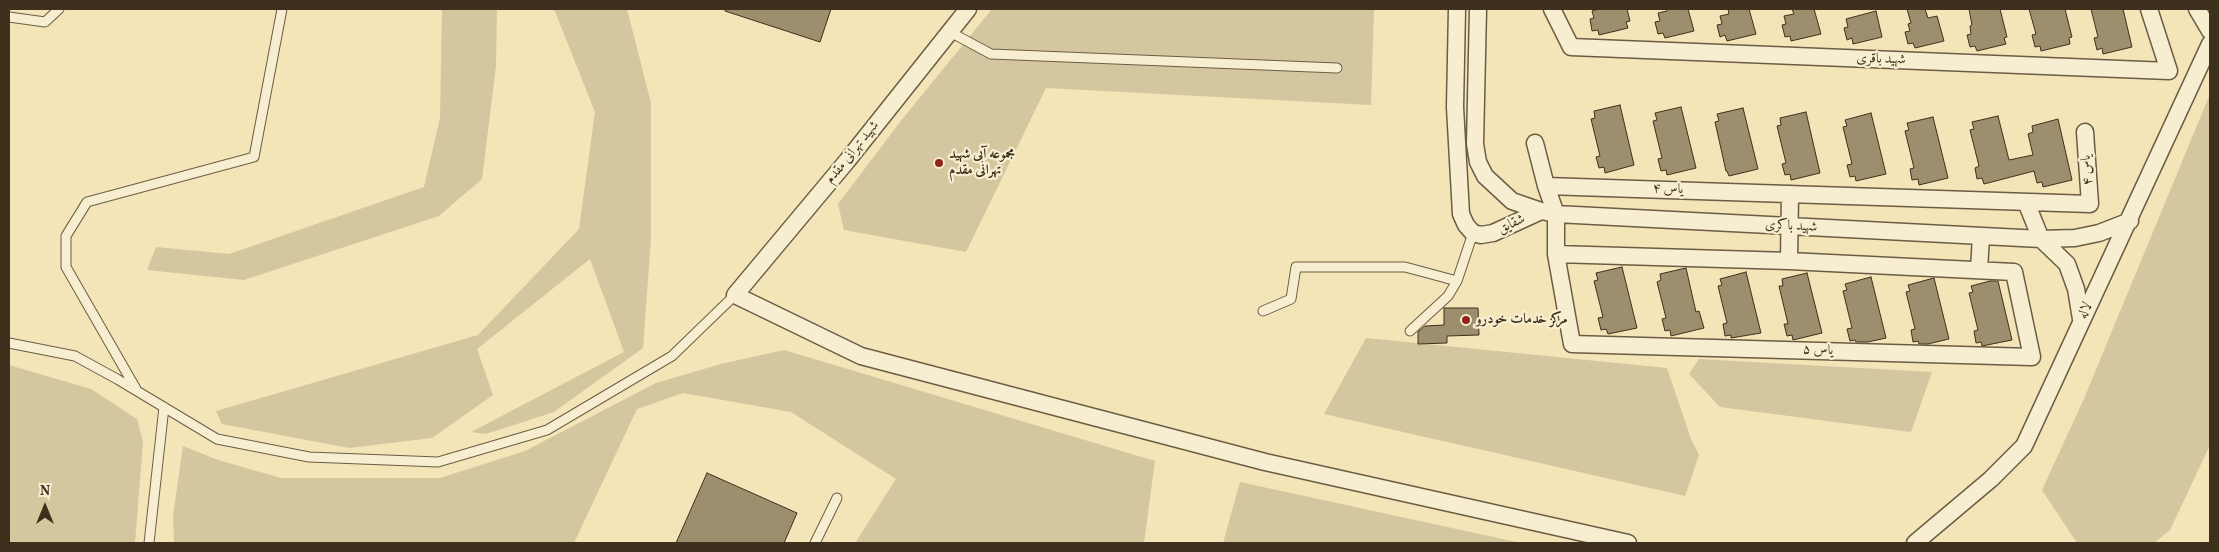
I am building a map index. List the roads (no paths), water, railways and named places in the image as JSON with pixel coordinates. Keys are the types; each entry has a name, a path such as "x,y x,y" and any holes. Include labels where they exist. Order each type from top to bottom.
{"street":[{"name":"شهید تهرانی مقدم","path":"735,295 847,161 968,9"},
{"path":"1457,9 1455,107 1462,214 1466,225 1473,233"},
{"name":"شقایق","path":"1478,9 1475,144 1478,162 1485,176 1512,201 1548,212"},
{"name":"شهید باقری","path":"1552,9 1571,47 2169,72 2149,9"},
{"path":"2197,9 2210,31"},
{"name":"لاله","path":"1915,543 1991,480 2024,446 2130,221 2210,44"},
{"name":"یاس ۴","path":"1546,186 2090,204 2085,132"},
{"path":"1535,143 1546,186 1548,212"},
{"path":"1789,261 1790,194"},
{"path":"2026,202 2041,239 2067,264 2076,290 2082,320"},
{"name":"شقایق","path":"1473,233 1481,235 1492,233 1548,212"},
{"name":"شهید باکری","path":"1548,212 1790,227 2041,239 2075,238 2099,233 2130,221"},
{"name":"یاس ۵","path":"1548,212 1572,344 2032,357 2014,272 1789,261 1556,254"},
{"path":"1979,270 1980,236"},
{"path":"735,295 861,356 1264,462 1628,543"}],"lane":[{"path":"9,17 45,22 59,9"},
{"path":"136,390 66,267 66,236 87,202 254,157 282,9"},
{"path":"950,32 990,54 1337,68"},
{"path":"1410,331 1448,296 1457,281 1473,233"},
{"path":"1263,311 1291,299 1296,267 1405,268 1457,281"},
{"path":"9,343 75,356 217,439 309,458 438,462 547,430 672,356 735,295"},
{"path":"149,543 164,407"},
{"path":"815,543 837,498"}],"place":[{"name":"مجموعه آبی شهید تهرانی مقدم","path":"939,163"},
{"name":"مرکز خدمات خودرو","path":"1466,320"}]}
